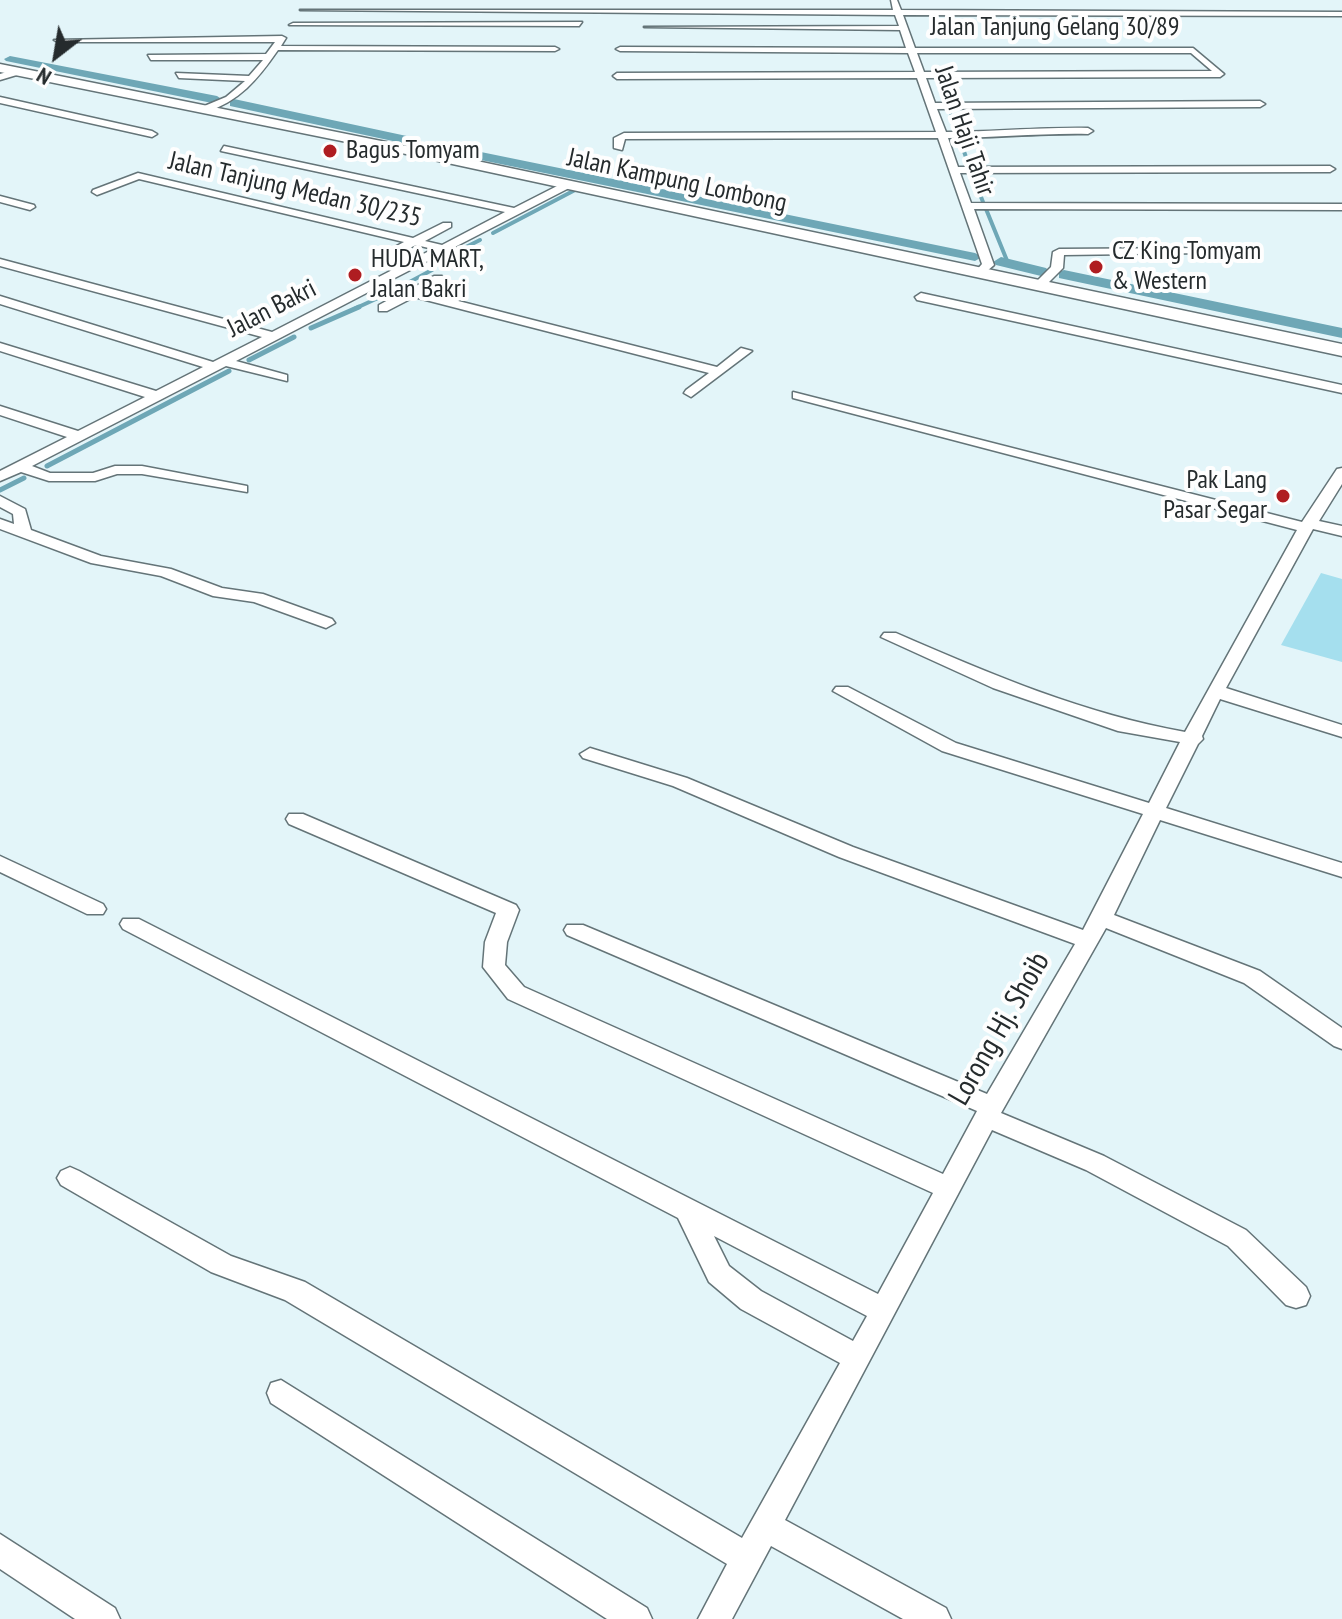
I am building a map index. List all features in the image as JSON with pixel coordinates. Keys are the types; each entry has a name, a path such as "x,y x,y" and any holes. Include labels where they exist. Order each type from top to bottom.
{"street":[{"path":"210,108 236,97 311,0"},
{"name":"Jalan Haji Tahir","path":"894,0 988,265 980,273"},
{"path":"304,10 1342,14"},
{"path":"815,11 814,20 902,26"},
{"path":"1236,14 1240,18 1239,26"},
{"path":"293,25 579,24"},
{"path":"317,33 324,25"},
{"path":"648,27 902,26"},
{"path":"58,40 555,49"},
{"path":"943,45 962,85"},
{"name":"Jalan Tanjung Gelang 30/89","path":"620,49 913,50 943,45 1197,52 1220,74 958,74"},
{"path":"151,57 267,57"},
{"name":"Jalan Kampung Lombong","path":"0,68 210,108 1342,350"},
{"path":"0,77 17,72"},
{"path":"617,76 958,74"},
{"path":"179,75 251,79"},
{"path":"0,100 152,134"},
{"path":"930,106 1260,104"},
{"path":"619,148 619,138 638,136 1088,131"},
{"path":"224,149 514,211"},
{"path":"1031,155 1035,169"},
{"path":"952,170 1330,169"},
{"name":"Jalan Tanjung Medan 30/235","path":"97,192 138,176 442,248"},
{"name":"Jalan Bakri","path":"0,477 567,185"},
{"path":"0,199 30,207"},
{"path":"966,206 1342,207"},
{"path":"382,258 447,225"},
{"path":"1039,285 1057,268 1059,252 1201,251"},
{"path":"0,262 273,336"},
{"path":"383,308 438,279"},
{"path":"375,283 719,371"},
{"path":"921,297 1342,389"},
{"path":"0,300 218,363 282,378"},
{"path":"0,347 156,396"},
{"path":"691,393 746,351"},
{"path":"798,395 1308,525 1342,531"},
{"path":"0,410 79,436"},
{"path":"20,467 49,477 95,477 115,470 142,470 242,489"},
{"name":"Lorong Hj. Shoib","path":"714,1619 884,1311 989,1112 1101,918 1194,739 1215,691 1308,525 1342,472"},
{"path":"0,501 20,512 23,531"},
{"path":"0,524 97,560 165,572 219,592 257,598 326,623"},
{"path":"890,637 999,684 1125,727 1194,739"},
{"path":"842,691 949,747 1342,870"},
{"path":"1215,691 1342,731"},
{"path":"590,754 680,782 846,852 1087,940"},
{"path":"296,819 508,910 496,942 494,967 516,993 948,1188"},
{"path":"0,863 95,909"},
{"path":"1101,918 1252,977 1342,1040"},
{"path":"131,924 884,1311"},
{"path":"575,930 989,1112 1095,1163 1237,1238 1296,1296"},
{"path":"70,1178 221,1264 295,1291 746,1558"},
{"path":"687,1210 719,1274 751,1300 858,1358"},
{"path":"281,1393 636,1619"},
{"path":"765,1526 935,1619"},
{"path":"0,1550 104,1619"}],"shaded area":[{"path":"1321,573 1342,579 1342,662 1281,645"}],"waterway":[{"path":"10,59 217,100"},
{"path":"941,90 946,102"},
{"path":"234,103 416,142"},
{"path":"949,109 956,131"},
{"path":"959,137 968,163"},
{"path":"432,146 975,257"},
{"path":"972,174 983,202"},
{"path":"493,233 575,190"},
{"path":"986,209 1008,263"},
{"path":"404,285 432,270 436,262 480,240"},
{"path":"1001,262 1041,271"},
{"path":"1064,275 1342,333"},
{"path":"354,309 389,293"},
{"path":"311,328 359,307"},
{"path":"249,360 294,337"},
{"path":"47,466 229,371"},
{"path":"0,490 24,478"}],"place":[{"name":"Bagus Tomyam","path":"330,151"},
{"name":"CZ King Tomyam & Western","path":"1096,267"},
{"name":"HUDA MART, Jalan Bakri","path":"355,275"},
{"name":"Pak Lang Pasar Segar","path":"1283,496"}]}
